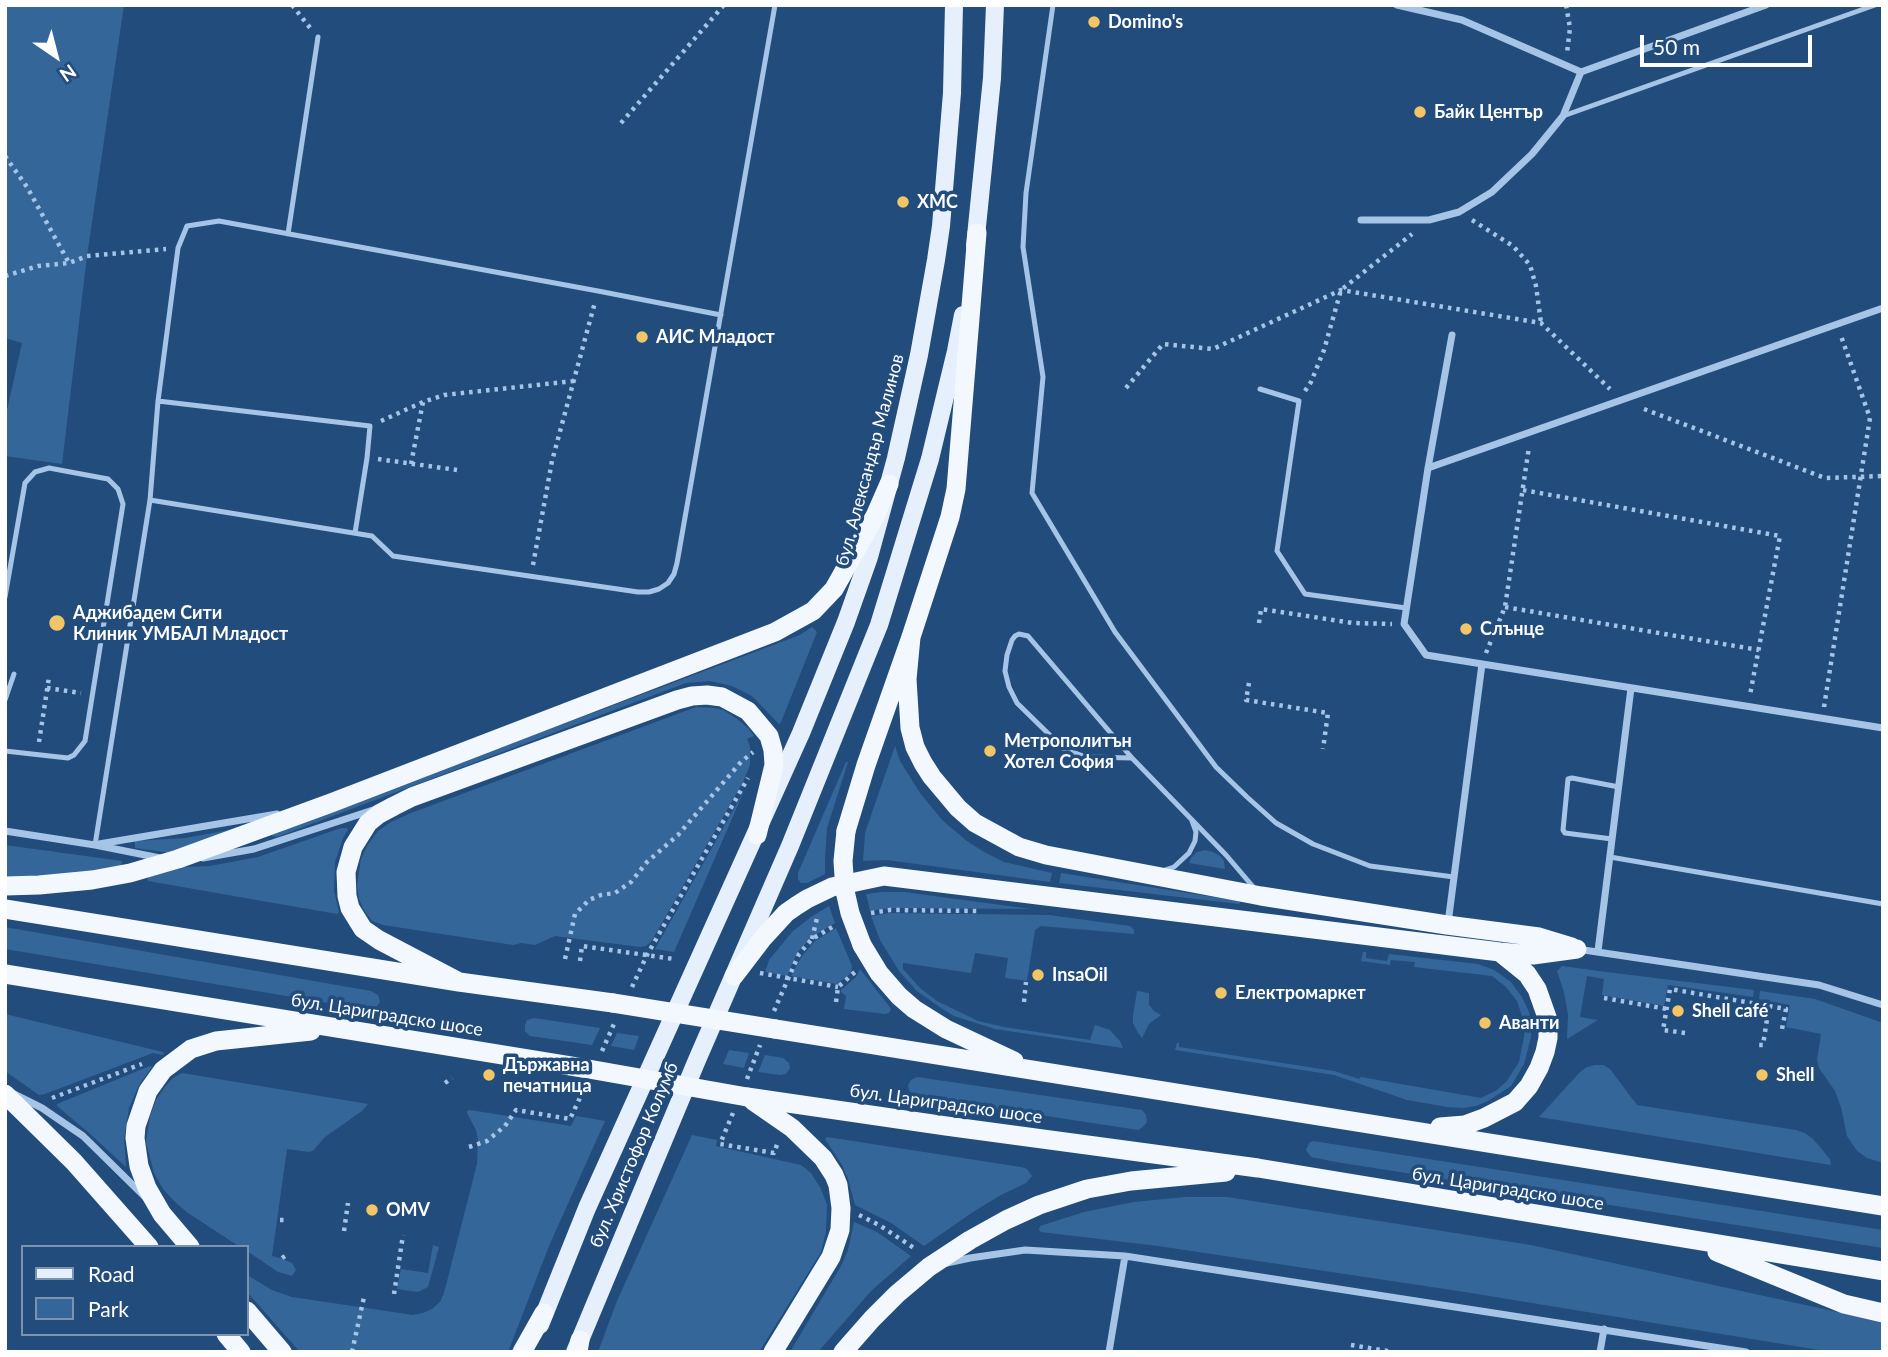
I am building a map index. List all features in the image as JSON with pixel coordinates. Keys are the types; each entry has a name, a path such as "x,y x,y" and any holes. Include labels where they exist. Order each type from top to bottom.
{"highway":[{"path":"977,233 956,489 950,517 846,831 843,861 845,891 850,913 870,960 888,984 914,1009 946,1030 1034,1071"},
{"path":"5,886 39,886 92,880 130,873 178,859 745,645 813,611 834,589 889,484"},
{"path":"911,637 907,679 912,737 923,764 958,808 975,823 1019,847 1046,855 1261,896 1539,937 1577,949"},
{"path":"459,982 363,929 346,896 348,860 359,835 379,814 412,797 677,700 707,695 722,697 748,711 768,737 773,750 774,765 757,835"},
{"path":"734,976 763,938 796,906 832,887 884,876 1500,952 1533,955 1577,949"},
{"path":"5,909 1883,1206"},
{"path":"1384,1126 1465,1125 1501,1111 1515,1102 1529,1086 1545,1052 1548,1020 1538,989 1527,974 1500,952"},
{"name":"бул. Цариградско шосе","path":"5,974 590,1068 747,1097 1258,1168 1883,1271"},
{"path":"188,1245 162,1214 142,1178 136,1152 135,1138 143,1104 155,1079 191,1049 216,1041 340,1028"},
{"path":"5,1092 75,1162 147,1245"},
{"path":"747,1097 809,1143 834,1175 840,1195 840,1230 831,1257 773,1352"},
{"path":"843,1352 897,1294 929,1267 970,1240 1039,1205 1087,1189 1130,1181 1258,1168"},
{"path":"1687,1240 1844,1304 1883,1313"},
{"path":"248,1312 282,1352"},
{"path":"522,1352 544,1313"},
{"path":"228,1336 241,1352"}],"main road":[{"name":"бул. Александър Малинов","path":"656,1054 801,733 869,557 919,355 941,226 952,93 954,5"},
{"path":"734,976 821,772 883,612 930,459 957,351 977,233 992,78 995,5"},
{"name":"бул. Христофор Колумб","path":"578,1348 734,976"},
{"name":"бул. Христофор Колумб","path":"532,1352 544,1313 587,1208 656,1054"}],"street":[{"path":"1397,5 1462,20 1581,72 1766,5"},
{"path":"1361,220 1429,220 1459,212 1492,192 1532,154 1563,116 1581,72"},
{"path":"1428,468 1883,308"},
{"path":"1452,335 1404,624 1426,655 1883,728"},
{"path":"1447,925 1482,664"},
{"path":"1598,951 1631,688"},
{"path":"5,831 156,858 218,857 254,849 412,797"},
{"path":"95,845 231,823 331,803"},
{"path":"1577,949 1819,985 1883,1005"},
{"path":"5,1092 42,1108 83,1136 162,1214"},
{"path":"929,1267 1025,1250 1125,1256 1746,1352"},
{"path":"1109,1352 1125,1256"},
{"path":"1600,1352 1604,1329"}],"lane":[{"path":"150,500 372,536 393,556 638,592 659,589 668,583 677,563 775,5"},
{"path":"1053,5 1026,192 1023,247 1043,377 1032,493 1115,632 1216,767 1247,797 1276,823 1313,844 1336,853 1370,866 1454,877"},
{"path":"1563,116 1875,5"},
{"path":"288,234 318,37"},
{"path":"95,845 150,500 158,401 178,248 187,226 219,221 721,315"},
{"path":"1260,389 1299,401 1277,551 1305,594 1406,608"},
{"path":"158,401 370,426 355,533"},
{"path":"5,597 25,483 35,472 49,468 108,479 118,489 123,504 85,741 74,755 68,758 5,751"},
{"path":"1132,758 1086,757 1064,749 1017,703 1005,671 1012,640 1019,634 1028,636 1132,758 1191,818 1261,896"},
{"path":"5,700 14,674"},
{"path":"1612,839 1565,833 1563,830 1568,779 1619,787"},
{"path":"1150,875 1174,867 1189,853 1196,832 1191,818"},
{"path":"1610,857 1883,904"}],"path":[{"path":"292,5 318,37"},
{"path":"621,123 724,5"},
{"path":"1563,64 1569,47 1570,29 1566,5"},
{"path":"5,156 27,187 69,262"},
{"path":"1459,212 1513,246 1530,265 1541,323"},
{"path":"1126,388 1163,344 1213,349 1341,290 1429,220"},
{"path":"5,276 87,256 178,248"},
{"path":"1341,290 1541,323 1622,400 1825,478 1883,476"},
{"path":"1311,382 1324,350 1341,290"},
{"path":"531,576 552,461 598,291"},
{"path":"1822,718 1870,418 1837,324"},
{"path":"370,426 423,401 444,395 574,381"},
{"path":"411,464 423,401"},
{"path":"367,458 457,470"},
{"path":"1482,664 1505,607 1527,458"},
{"path":"1522,490 1780,536 1748,706"},
{"path":"1505,607 1759,650"},
{"path":"1259,623 1261,609 1353,623 1404,624"},
{"path":"39,741 49,677"},
{"path":"1249,683 1246,700 1328,713 1323,749"},
{"path":"47,688 87,694"},
{"path":"565,959 575,914 589,900 615,893 631,883 754,751"},
{"path":"469,1147 487,1141 505,1126 516,1110 570,1119 590,1068 619,1007 749,777"},
{"path":"812,939 820,907"},
{"path":"580,961 582,946 674,959"},
{"path":"836,1002 838,987 853,975 855,965"},
{"path":"765,974 838,987"},
{"path":"1024,1002 1026,982"},
{"path":"1685,1034 1663,1030 1670,989 1786,1009 1782,1030"},
{"path":"1755,1003 1756,996"},
{"path":"1604,998 1667,1009"},
{"path":"1758,1045 1763,1045 1769,1006"},
{"path":"48,1100 152,1059"},
{"path":"445,1083 452,1078"},
{"path":"720,1144 774,1153"},
{"path":"344,1231 348,1203"},
{"path":"855,1214 879,1225 918,1251"},
{"path":"280,1220 287,1220"},
{"path":"394,1294 403,1236"},
{"path":"282,1258 288,1254"},
{"path":"352,1352 364,1297"},
{"path":"1351,1345 1392,1352"}],"green space":[{"path":"5,5 124,5 87,256 62,464 5,456 5,419 22,343 5,338"},
{"path":"812,627 817,632 779,724 752,696 732,686 710,681 686,683 277,837 271,834 800,635"},
{"path":"696,707 723,710 749,729 754,736 747,739 750,765 743,782 651,942 646,946 555,936 535,945 513,945 383,925 372,921 364,910 357,885 361,859 378,831 391,822"},
{"path":"895,746 900,761 920,793 943,821 967,841 1004,862 1052,873 1050,882 887,860 863,861 865,833"},
{"path":"846,762 827,828 825,874 807,883 801,883 798,873"},
{"path":"744,791 674,952 655,949"},
{"path":"341,828 348,830 335,862 334,891 339,912 337,914 148,881 147,878 185,867 210,866 258,857"},
{"path":"229,830 171,853 135,848 135,841 185,838"},
{"path":"5,845 122,861 121,870 25,879 5,876"},
{"path":"1205,850 1220,856 1225,869 1189,863 1197,852"},
{"path":"1061,873 1239,901 1240,903 1059,883"},
{"path":"904,892 1031,909 889,908 870,911 866,894"},
{"path":"829,906 835,923 804,945 797,953 787,976 765,972 769,960 792,932"},
{"path":"889,913 1049,915 1130,926 1134,934 1041,926 1035,930 1027,981 1005,978 1008,958 975,953 971,973 903,963 903,969 920,988 937,1001 978,1021 1090,1040 1095,1025 1110,1030 1123,1048 995,1029 954,1016 917,991 899,971 880,940 871,916"},
{"path":"5,927 371,991 378,995 380,1002 375,1009 370,1010 5,949"},
{"path":"836,928 852,966 851,973 837,984 791,976 802,956 815,941"},
{"path":"1363,952 1366,952 1366,958 1387,961 1389,954 1478,964 1494,970 1511,982 1529,1012 1531,1037 1524,1064 1511,1086 1476,1106 1447,1107 1407,1100 1334,1075 1175,1050 1179,1043 1179,1047 1334,1071 1359,1079 1361,1077 1481,1098 1507,1081 1519,1062 1525,1025 1517,1001 1506,987 1492,976 1414,967 1415,962 1391,960 1390,965 1361,961"},
{"path":"1562,966 1754,990 1753,997 1668,985 1664,1006 1602,995 1604,979 1587,976 1580,1017 1598,1020 1567,1039 1568,1015 1557,971"},
{"path":"860,969 891,1009 889,1013 844,1009 846,996 841,990 856,977"},
{"path":"1137,991 1149,993 1149,1005 1161,1015 1149,1024 1142,1038 1133,1023"},
{"path":"1760,991 1815,999 1883,1023 1883,1163 1867,1158 1857,1151 1847,1136 1835,1091 1819,1068 1817,1060 1821,1034 1786,1027 1790,1005 1759,999"},
{"path":"5,1014 164,1053 153,1053 39,1095 5,1071"},
{"path":"534,1018 600,1028 592,1045 530,1036 525,1031 525,1025 527,1020"},
{"path":"617,1033 639,1036 634,1050 611,1046"},
{"path":"729,1050 749,1053 744,1068 723,1064"},
{"path":"765,1055 783,1058 789,1063 790,1068 786,1074 758,1072"},
{"path":"1595,1065 1610,1069 1637,1105 1796,1130 1813,1139 1830,1159 1831,1165 1539,1117 1580,1072"},
{"path":"152,1067 139,1085 129,1108 124,1139 126,1167 57,1104"},
{"path":"182,1073 368,1104 325,1137 313,1151 287,1149 272,1256 292,1263 296,1270 292,1276 278,1272 248,1252 248,1245 237,1245 188,1213 163,1189 154,1173 146,1142 150,1116 156,1100 173,1078"},
{"path":"917,1077 1142,1110 1147,1122 1138,1130 922,1097 909,1091 908,1085"},
{"path":"467,1111 571,1126 576,1116 605,1121 549,1246 508,1352 300,1352 248,1293 248,1276 272,1290 292,1297 413,1315 432,1309 440,1302 477,1164 478,1140"},
{"path":"692,1135 717,1140 716,1146 801,1165 811,1173 827,1205 826,1232 821,1252 759,1352 598,1352 617,1301"},
{"path":"827,1137 1021,1167 1027,1169 1032,1176 1026,1183 973,1212 924,1246 891,1223 855,1205 848,1179 825,1139"},
{"path":"1313,1141 1883,1230 1883,1248 1336,1162 1311,1157 1306,1150"},
{"path":"1185,1197 1227,1197 1531,1245 1883,1322 1883,1352 1831,1352 1465,1292 1039,1230 1040,1226 1084,1212 1134,1202"},
{"path":"854,1222 877,1232 911,1256 871,1291 818,1352 790,1352 841,1266 848,1250"},
{"path":"433,1245 439,1247 428,1287 418,1292 397,1289 401,1269 428,1273"}],"place":[{"name":"Domino's","path":"1094,22"},
{"name":"Байк Център","path":"1420,112"},
{"name":"ХМС","path":"903,202"},
{"name":"АИС Младост","path":"642,337"},
{"name":"Аджибадем Сити Клиник УМБАЛ Младост","path":"57,623"},
{"name":"Слънце","path":"1466,629"},
{"name":"Метрополитън Хотел София","path":"990,751"},
{"name":"InsaOil","path":"1038,975"},
{"name":"Електромаркет","path":"1221,993"},
{"name":"Shell café","path":"1678,1011"},
{"name":"Аванти","path":"1485,1023"},
{"name":"Държавна печатница","path":"489,1075"},
{"name":"Shell","path":"1762,1075"},
{"name":"OMV","path":"372,1210"}]}
